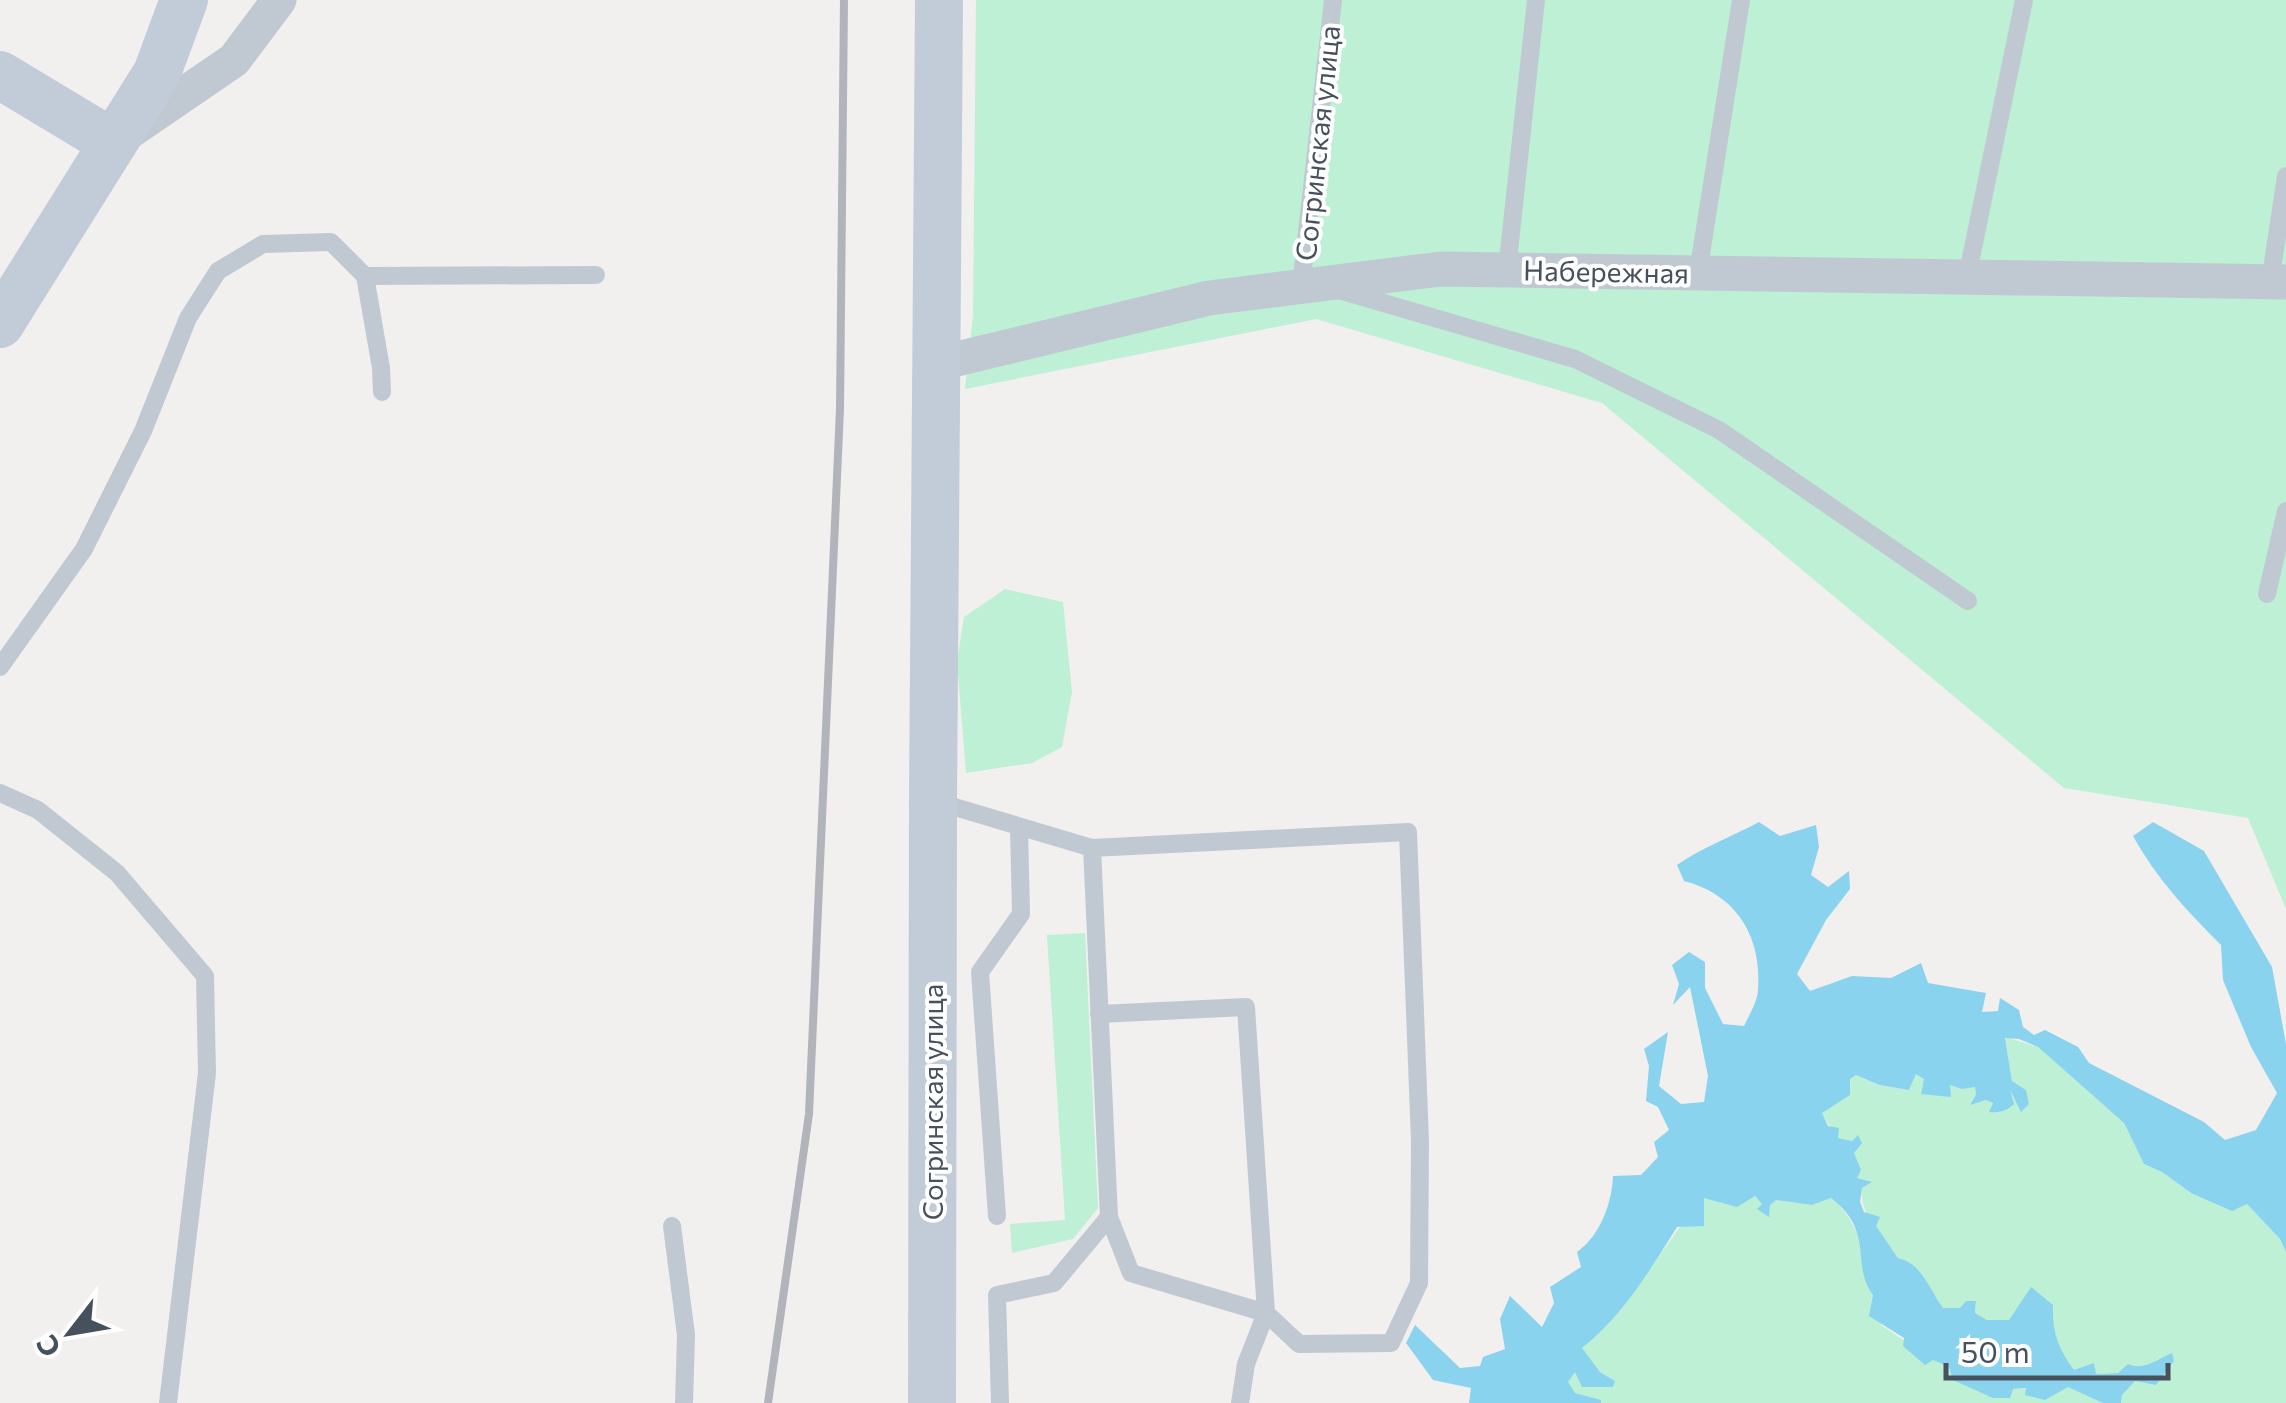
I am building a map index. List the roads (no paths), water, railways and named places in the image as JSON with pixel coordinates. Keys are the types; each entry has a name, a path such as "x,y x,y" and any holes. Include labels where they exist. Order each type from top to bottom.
{"street":[{"path":"0,324 157,73 184,0"},
{"path":"113,143 234,60 279,0"},
{"name":"Согринская улица","path":"932,1403 932,801 939,0"},
{"path":"0,75 113,143"},
{"name":"Набережная","path":"936,364 1209,298 1441,269 2278,282"}],"lane":[{"name":"Согринская улица","path":"1310,285 1334,0"},
{"path":"1507,270 1536,0"},
{"path":"1698,273 1741,0"},
{"path":"1967,277 2024,0"},
{"path":"2278,282 2286,176"},
{"path":"0,666 84,550 143,431 188,318 218,271 263,244 331,242 365,276 382,392"},
{"path":"365,276 596,276"},
{"path":"1310,285 1576,358 1719,430 1968,602"},
{"path":"2266,594 2286,511"},
{"path":"0,793 38,810 117,873 205,976 207,1072 168,1403"},
{"path":"932,801 1092,848 1408,832 1420,1141 1419,1283 1392,1342 1299,1344 1266,1312 1131,1273 1109,1217 1092,848"},
{"path":"998,1216 980,972 1022,914 1019,826"},
{"path":"1099,1014 1246,1007 1266,1312 1246,1364 1240,1403"},
{"path":"1000,1403 997,1295 1054,1283 1109,1217"},
{"path":"672,1226 686,1334 684,1403"}],"water":[{"path":"1759,822 1780,836 1816,825 1819,847 1811,875 1828,887 1849,871 1850,889 1826,920 1797,974 1810,991 1852,976 1891,978 1921,963 1928,983 1986,993 1982,1012 1998,1011 2000,998 2019,1010 2023,1027 2034,1035 2045,1030 2078,1047 2089,1063 2204,1122 2225,1140 2256,1130 2277,1093 2251,1047 2223,980 2221,945 2173,894 2133,836 2153,822 2204,851 2272,967 2286,1044 2286,1252 2280,1239 2247,1204 2232,1211 2191,1193 2144,1164 2124,1123 2038,1047 2019,1039 2005,1038 2012,1081 2026,1090 2029,1104 2021,1112 2010,1090 2014,1104 1996,1112 1989,1112 1993,1103 1986,1100 1970,1105 1976,1095 1975,1087 1962,1089 1950,1085 1951,1097 1921,1094 1924,1079 1916,1074 1909,1090 1879,1085 1856,1075 1850,1079 1850,1095 1822,1113 1828,1126 1839,1128 1838,1138 1852,1141 1858,1135 1862,1143 1854,1153 1861,1170 1857,1178 1872,1182 1862,1188 1860,1202 1864,1212 1880,1217 1876,1226 1898,1258 1919,1271 1943,1308 1960,1308 1966,1301 1976,1301 1975,1313 1987,1320 2009,1320 2031,1287 2053,1305 2057,1340 2074,1370 2094,1363 2096,1374 2118,1373 2128,1364 2145,1365 2172,1353 2174,1361 2156,1385 2135,1381 2122,1395 2121,1403 2103,1403 2068,1387 2045,1400 2025,1395 2026,1388 2013,1389 2010,1398 1993,1398 1953,1380 1949,1367 1933,1360 1925,1365 1903,1346 1904,1338 1869,1316 1873,1295 1863,1272 1858,1236 1845,1211 1831,1198 1812,1205 1776,1200 1770,1205 1769,1217 1757,1209 1762,1204 1755,1196 1737,1207 1704,1198 1704,1226 1677,1227 1623,1307 1582,1348 1600,1372 1615,1381 1613,1387 1582,1387 1575,1372 1568,1382 1575,1393 1601,1403 1469,1403 1471,1388 1433,1380 1406,1343 1415,1325 1460,1368 1480,1366 1483,1357 1505,1349 1500,1319 1510,1296 1542,1327 1554,1303 1550,1287 1581,1267 1577,1252 1603,1218 1613,1176 1641,1175 1658,1157 1654,1142 1669,1130 1658,1107 1646,1101 1649,1066 1644,1049 1668,1032 1659,1086 1681,1104 1704,1102 1708,1076 1690,987 1673,1005 1679,984 1672,965 1689,952 1705,962 1705,988 1723,1024 1744,1026 1757,998 1758,969 1742,920 1718,896 1684,881 1677,865"}],"railway":[{"path":"768,1403 809,1114 840,409 844,0"}]}
